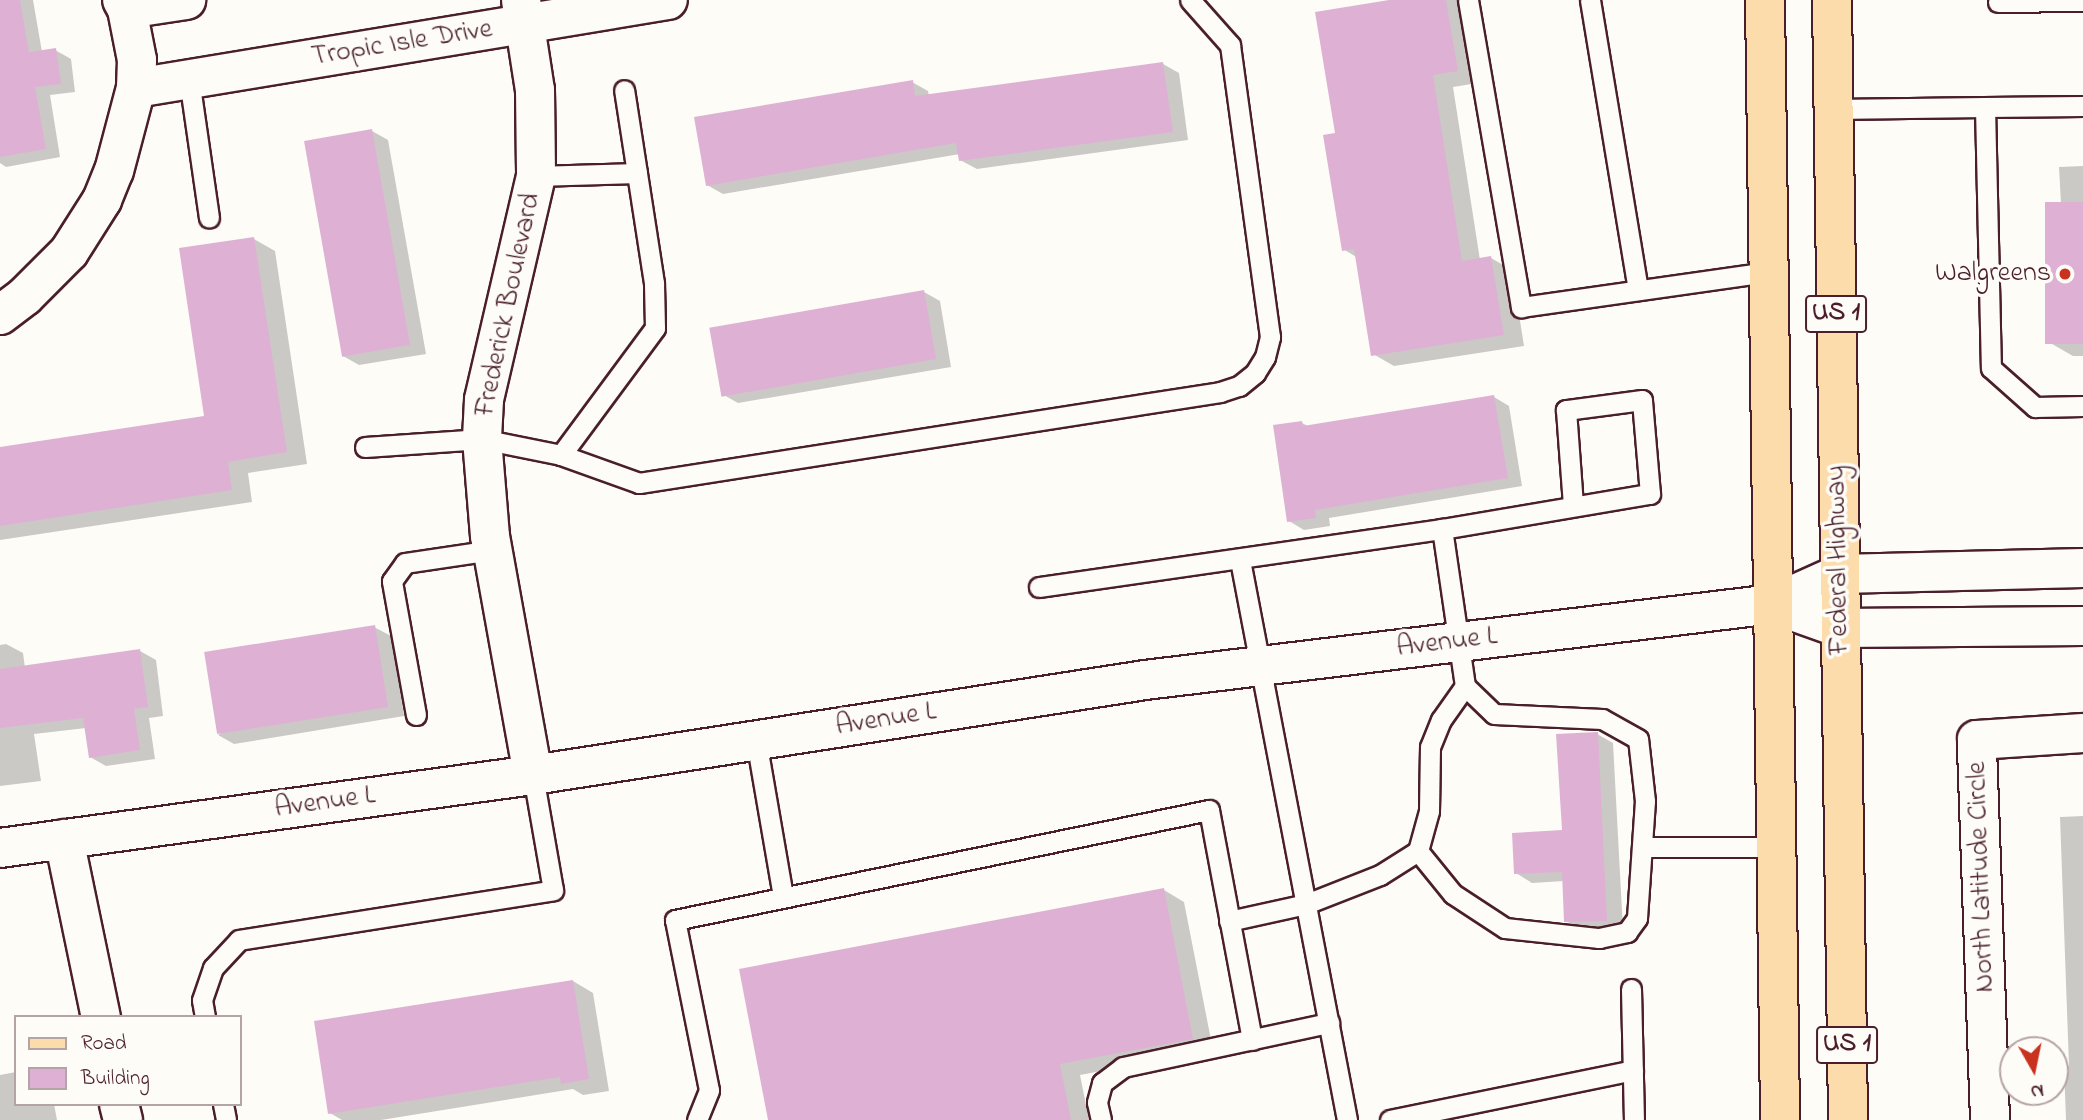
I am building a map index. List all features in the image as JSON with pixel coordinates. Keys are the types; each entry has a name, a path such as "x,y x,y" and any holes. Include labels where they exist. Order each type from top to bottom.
{"main road":[{"name":"US 1","path":"1765,0 1780,1120"},
{"name":"Federal Highway","path":"1832,0 1848,1120"}],"street":[{"path":"0,315 48,275 87,226 114,171 136,88 136,60 125,5 186,0"},
{"name":"Tropic Isle Drive","path":"136,88 523,12 668,0"},
{"name":"Frederick Boulevard","path":"523,12 535,90 536,176 484,400 482,439 492,550 533,775"},
{"path":"1773,604 1840,574 2083,569"},
{"path":"1773,604 1840,628 2083,626"},
{"name":"Avenue L","path":"0,849 533,775 1145,680 1773,604"},
{"name":"North Latitude Circle","path":"1990,1120 1977,740 2083,733"},
{"path":"64,839 101,1015"}],"lane":[{"path":"365,447 482,439 561,455 639,483 1220,392 1239,386 1255,373 1265,356 1270,337 1230,45 1190,0"},
{"path":"1468,0 1521,307 1768,272"},
{"path":"1590,0 1638,290"},
{"path":"1998,2 2083,1"},
{"path":"189,79 209,218"},
{"path":"561,455 655,328 654,283 624,90"},
{"path":"1833,109 2083,106"},
{"path":"1985,107 1992,368 2035,407 2083,406"},
{"path":"536,176 637,173"},
{"path":"1039,587 1240,560 1650,494 1642,400 1566,410 1573,506"},
{"path":"1418,851 1453,894 1505,928 1599,938 1627,932 1637,918 1645,801 1638,739 1602,719 1494,714 1465,686 1442,529"},
{"path":"416,715 392,581 405,563 492,550"},
{"path":"1240,560 1347,1120"},
{"path":"1229,921 1306,904 1380,875 1418,851 1429,811 1430,747 1441,720 1465,686"},
{"path":"755,740 783,897"},
{"path":"205,1015 202,1000 213,968 239,940 553,890 533,775"},
{"path":"696,1120 709,1090 675,920 1209,810 1252,1040"},
{"path":"1643,847 1776,847"},
{"path":"1631,989 1634,1120"},
{"path":"1101,1120 1097,1102 1102,1083 1123,1067 1329,1023"},
{"path":"1390,1120 1633,1070"}],"building":[{"path":"0,0 20,0 29,52 56,48 61,84 35,87 46,149 0,157"},
{"path":"1389,0 1446,0 1458,71 1433,75 1462,261 1491,256 1504,335 1371,356 1354,249 1342,251 1323,135 1335,133 1315,12"},
{"path":"1163,62 1173,132 959,161 956,143 706,186 694,117 913,80 915,96"},
{"path":"372,129 410,345 342,357 304,141"},
{"name":"Walgreens","path":"2045,202 2083,202 2083,344 2045,344"},
{"path":"254,237 287,452 228,462 232,490 0,526 0,447 204,416 179,248"},
{"path":"924,290 936,359 721,397 709,328"},
{"path":"1494,395 1508,478 1315,510 1316,518 1287,522 1273,425 1302,421 1303,426"},
{"path":"375,625 388,707 217,734 204,652"},
{"path":"140,649 148,707 134,709 140,750 89,758 83,718 0,728 0,669"},
{"path":"1598,732 1607,921 1564,922 1562,872 1514,874 1512,833 1562,830 1556,734"},
{"path":"1164,888 1193,1039 1060,1064 1071,1120 768,1120 739,969"},
{"path":"573,980 589,1079 561,1084 560,1077 328,1114 314,1021"}],"place":[{"name":"Walgreens","path":"2065,274"}]}
